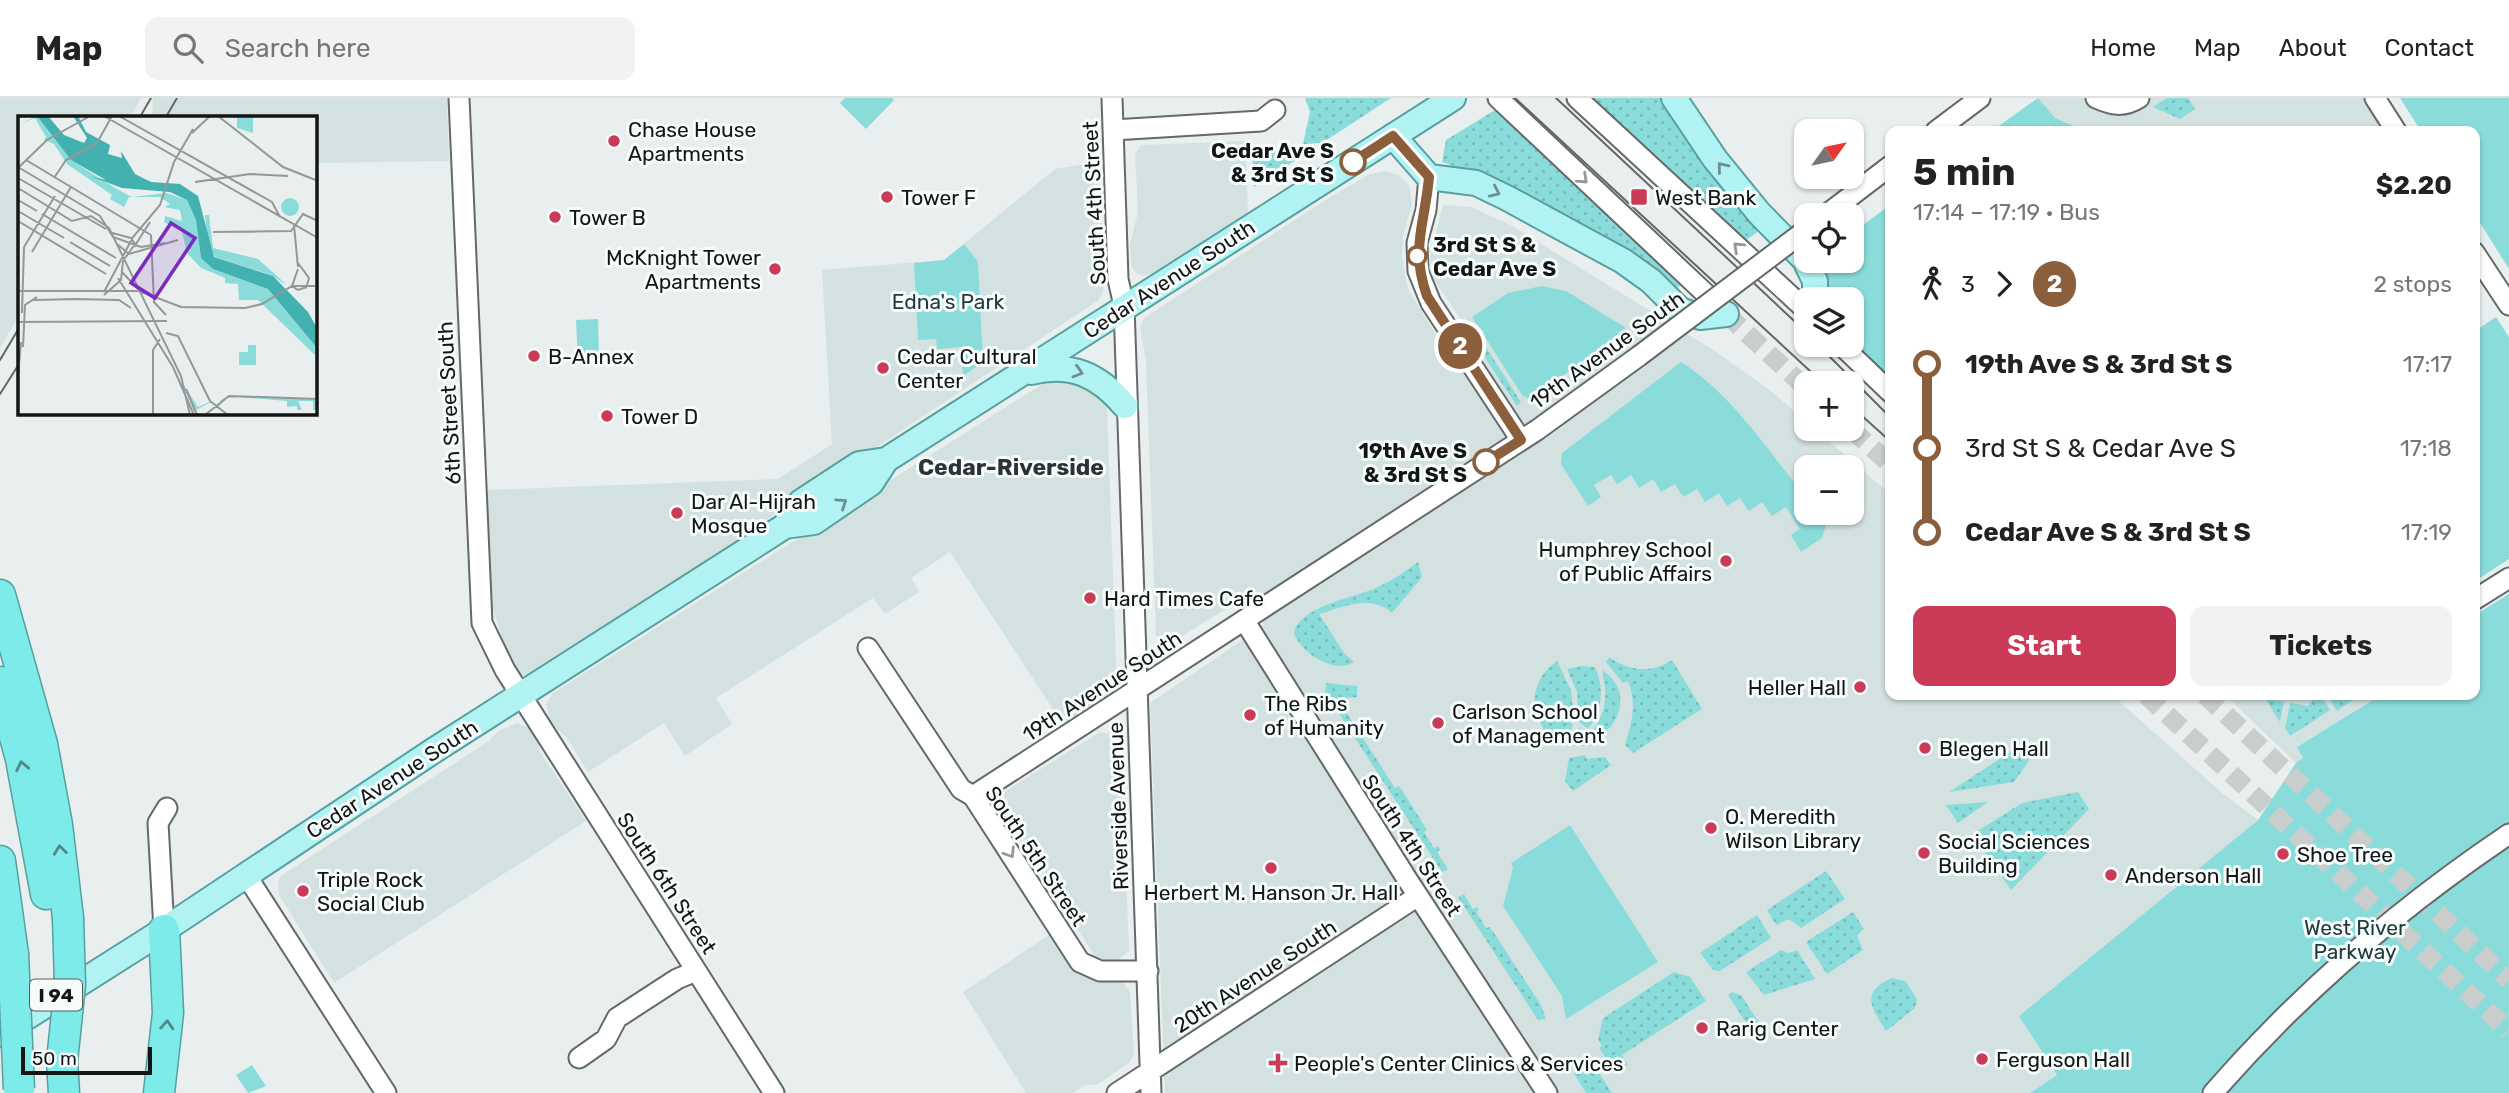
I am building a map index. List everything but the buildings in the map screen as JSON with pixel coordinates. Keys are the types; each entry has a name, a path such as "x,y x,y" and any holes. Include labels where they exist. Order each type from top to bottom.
{"highway":[{"path":"0,595 31,700 48,770 59,924"},
{"name":"I 94","path":"0,682 59,924 64,1093"},
{"name":"I 94","path":"0,861 13,954 19,1091"},
{"path":"159,1093 168,1013 164,930"},
{"path":"0,1012 19,1091"}],"main road":[{"path":"1674,98 1724,170 1759,213 1805,260 1815,287"},
{"name":"Cedar Avenue South","path":"0,1034 164,930 433,751 785,526 801,502 859,464 886,460 1451,99"},
{"path":"1393,136 1429,177 1476,183 1507,198 1623,261 1651,281 1680,310 1700,317 1726,314"},
{"path":"1020,374 1053,366 1069,369 1107,385 1125,405"}],"street":[{"name":"6th Street South","path":"459,98 482,623 491,645 521,696"},
{"name":"South 4th Street","path":"1112,98 1118,279 1124,306"},
{"path":"1498,98 1726,314"},
{"path":"1577,98 1794,299"},
{"path":"1943,126 1980,98"},
{"path":"2096,98 2111,105 2125,105 2139,98"},
{"path":"2375,98 2393,126"},
{"path":"1113,130 1261,121 1275,110"},
{"path":"1842,203 1885,170"},
{"path":"1429,177 1426,210 1417,243 1418,271 1427,296 1521,440"},
{"name":"19th Avenue South","path":"973,796 1521,440 1639,356 1794,239"},
{"path":"2480,261 2509,305"},
{"name":"Riverside Avenue","path":"1124,306 1125,405 1151,1093"},
{"path":"1854,357 1885,387"},
{"path":"2480,596 2509,578"},
{"name":"South 4th Street","path":"1244,620 1418,896 1547,1093"},
{"name":"South 5th Street","path":"868,648 961,789 973,796 1080,962 1100,971 1148,971"},
{"name":"South 6th Street","path":"521,696 774,1093"},
{"path":"164,930 158,823 167,808"},
{"path":"2213,1093 2266,1032 2344,959 2439,883 2509,834"},
{"path":"246,875 386,1093"},
{"name":"20th Avenue South","path":"1117,1093 1418,896"},
{"path":"579,1058 606,1039 617,1018 677,979 696,971"}],"shaded area":[{"path":"0,98 141,98 132,116 18,116 18,317 0,348"},
{"path":"153,98 447,98 449,161 317,163 317,116 152,116"},
{"path":"2038,98 2375,98 2393,126 1999,126"},
{"path":"1245,141 1248,213 1154,272 1144,276 1136,273 1131,266 1130,244 1138,212 1135,154 1141,145"},
{"path":"1098,162 1105,285 1099,300 531,676 521,675 512,669 492,606 486,490 778,479 832,444 822,270 944,260 1055,169"},
{"path":"1387,171 1400,176 1409,185 1412,204 1403,237 1402,257 1406,280 1409,291 1437,336 1461,320 1433,278 1430,256 1443,205 1471,207 1509,224 1715,351 1772,392 1794,411 1794,441 1829,441 1845,455 1794,455 1794,525 1864,525 1864,471 1885,490 1885,700 2118,700 2221,792 2258,820 2019,1016 2057,1075 2030,1093 1165,1093 1150,703 1264,625 1246,596 1173,642 1162,642 1156,635 1146,362 1140,327 1144,318 1327,199 1370,174"},
{"path":"1057,375 1103,394 1107,407 1117,687 1064,726 950,552 911,578 919,592 885,614 873,598 716,698 732,724 685,756 664,723 588,772 567,738 551,724 546,704 553,693"},
{"path":"2230,700 2373,700 2297,747 2303,758 2296,763"},
{"path":"517,723 531,729 536,735 540,752 586,821 334,983 279,895 278,881 282,875 489,741 498,731"},
{"path":"1100,732 1116,735 1121,742 1129,951 1117,961 1109,963 1095,956 997,807 996,800 999,795"},
{"path":"1049,935 1073,968 1086,976 1120,979 1130,992 1134,1054 1130,1062 1097,1085 1085,1085 1073,1093 1026,1093 963,992"}],"green space":[{"path":"845,98 894,100 866,129 840,103"},
{"path":"1305,98 1391,98 1322,143 1303,144 1310,112"},
{"path":"1590,98 1661,98 1764,227 1744,242"},
{"path":"2038,98 2055,118 2073,126 1999,126"},
{"path":"2167,98 2188,98 2195,109 2180,119 2153,107"},
{"path":"2400,98 2509,98 2509,269 2480,223 2480,126 2418,126"},
{"path":"1495,110 1681,285 1670,293 1476,174 1442,162 1446,140"},
{"path":"1313,149 1254,187 1252,153"},
{"path":"1885,209 1885,374 1864,355 1864,287 1822,287 1818,273 1864,273 1864,224"},
{"name":"Edna's Park","path":"964,244 978,262 983,362 963,376 961,347 937,349 936,339 918,340 914,263 944,260"},
{"path":"1542,286 1566,291 1626,328 1531,400 1522,395 1472,317 1508,293"},
{"path":"2496,317 2509,337 2509,559 2480,578 2480,328"},
{"path":"598,319 599,358 578,359 576,320"},
{"path":"1468,319 1521,402 1517,406 1466,329"},
{"path":"1681,362 1717,390 1794,482 1794,520 1786,507 1772,516 1762,502 1749,511 1740,498 1727,506 1719,493 1705,502 1697,489 1683,497 1675,484 1661,492 1653,479 1639,488 1631,475 1617,484 1611,475 1594,485 1601,497 1588,506 1561,464 1562,453"},
{"path":"1797,525 1826,525 1822,538 1801,552 1791,535 1800,529"},
{"path":"1418,562 1422,577 1392,613 1384,607 1366,603 1319,614 1344,653 1354,662 1337,666 1328,664 1311,655 1298,641 1294,634 1305,617 1329,604 1376,588"},
{"name":"West River Parkway","path":"2509,594 2509,1093 2030,1093 2057,1075 2019,1016 2258,820 2296,763 2303,758 2297,747 2373,700 2480,700 2480,612"},
{"path":"1609,657 1640,669 1656,667 1672,660 1702,709 1633,753 1625,745 1632,713 1631,690 1628,681 1623,683 1606,662"},
{"path":"1557,661 1571,690 1574,718 1551,709 1534,708 1539,682"},
{"path":"1595,667 1600,683 1599,707 1588,729 1579,722 1577,692 1567,669"},
{"path":"1602,670 1617,686 1620,705 1613,724 1597,738 1591,732 1601,717 1605,702"},
{"path":"1326,683 1357,686 1357,697 1338,699 1395,788 1399,786 1402,790 1427,830 1424,832 1434,848 1438,846 1440,849 1437,852 1448,869 1442,872 1325,692"},
{"path":"2266,700 2284,702 2280,722"},
{"path":"2323,700 2330,710 2290,736 2285,728 2290,703 2308,706 2312,701"},
{"path":"2330,700 2353,700 2337,711"},
{"path":"1536,714 1558,717 1573,724 1567,745 1544,730"},
{"path":"1579,727 1594,743 1593,746 1573,746"},
{"path":"2021,745 2030,759 2014,782 1949,792"},
{"path":"1585,755 1587,759 1605,757 1611,765 1573,791 1565,782 1569,758"},
{"path":"2078,792 2089,809 2011,890 1973,834 2022,803"},
{"path":"1988,802 1958,823 1946,805"},
{"path":"1570,825 1658,962 1566,1019 1562,996 1503,906 1513,868 1511,863"},
{"path":"1826,871 1845,899 1801,928 1789,919 1776,925 1767,910"},
{"path":"1464,894 1473,909 1477,907 1479,910 1476,912 1486,928 1490,927 1541,1005 1546,1019 1538,1020 1458,897"},
{"path":"1853,912 1864,929 1857,935 1863,950 1827,974 1806,942"},
{"path":"1757,915 1771,938 1720,971 1713,970 1700,953"},
{"path":"1781,950 1789,953 1797,950 1815,979 1764,995 1746,972"},
{"path":"1674,972 1690,977 1706,1001 1622,1055 1628,1065 1615,1072 1599,1048 1602,1046 1598,1039 1603,1018"},
{"path":"1892,978 1905,981 1917,999 1915,1008 1886,1031 1871,1002 1875,989"},
{"path":"1732,992 1741,995 1767,1035 1758,1041 1728,995"},
{"path":"1589,1057 1612,1093 1586,1093 1574,1074 1577,1063"},
{"path":"252,1065 266,1086 248,1093 236,1075"}],"tunnel":[{"path":"1726,314 1794,377"},
{"path":"1864,441 1885,460"},
{"path":"2151,700 2509,1031"},
{"path":"2210,700 2509,980"}],"tram line":[{"path":"141,116 151,98"},
{"path":"167,116 177,98"},
{"path":"1515,98 1810,371"},
{"path":"1556,98 1794,321"},
{"path":"0,360 18,330"},
{"path":"1830,357 1885,412"},
{"path":"0,394 18,366"},
{"path":"1864,418 1885,437"}],"bus line":[{"name":"2","path":"1353,162 1393,136 1429,177 1426,210 1417,243 1418,271 1427,296 1521,440 1486,462"}],"place":[{"name":"Chase House Apartments","path":"614,141"},
{"name":"Cedar Ave S & 3rd St S","path":"1353,162"},
{"name":"Tower F","path":"887,197"},
{"name":"West Bank","path":"1639,197"},
{"name":"Tower B","path":"555,217"},
{"name":"3rd St S & Cedar Ave S","path":"1417,256"},
{"name":"McKnight Tower Apartments","path":"775,269"},
{"name":"B-Annex","path":"534,356"},
{"name":"Cedar Cultural Center","path":"883,368"},
{"name":"Tower D","path":"607,416"},
{"name":"19th Ave S & 3rd St S","path":"1486,462"},
{"name":"Dar Al-Hijrah Mosque","path":"677,513"},
{"name":"Humphrey School of Public Affairs","path":"1726,561"},
{"name":"Hard Times Cafe","path":"1090,598"},
{"name":"Heller Hall","path":"1860,687"},
{"name":"The Ribs of Humanity","path":"1250,715"},
{"name":"Carlson School of Management","path":"1438,723"},
{"name":"Blegen Hall","path":"1925,748"},
{"name":"O. Meredith Wilson Library","path":"1711,828"},
{"name":"Social Sciences Building","path":"1924,853"},
{"name":"Shoe Tree","path":"2283,854"},
{"name":"Herbert M. Hanson Jr. Hall","path":"1271,868"},
{"name":"Anderson Hall","path":"2111,875"},
{"name":"Triple Rock Social Club","path":"303,891"},
{"name":"Rarig Center","path":"1702,1028"},
{"name":"Ferguson Hall","path":"1982,1059"},
{"name":"People's Center Clinics & Services","path":"1278,1063"}],"district":[{"name":"Cedar-Riverside","path":"1011,467"}]}
